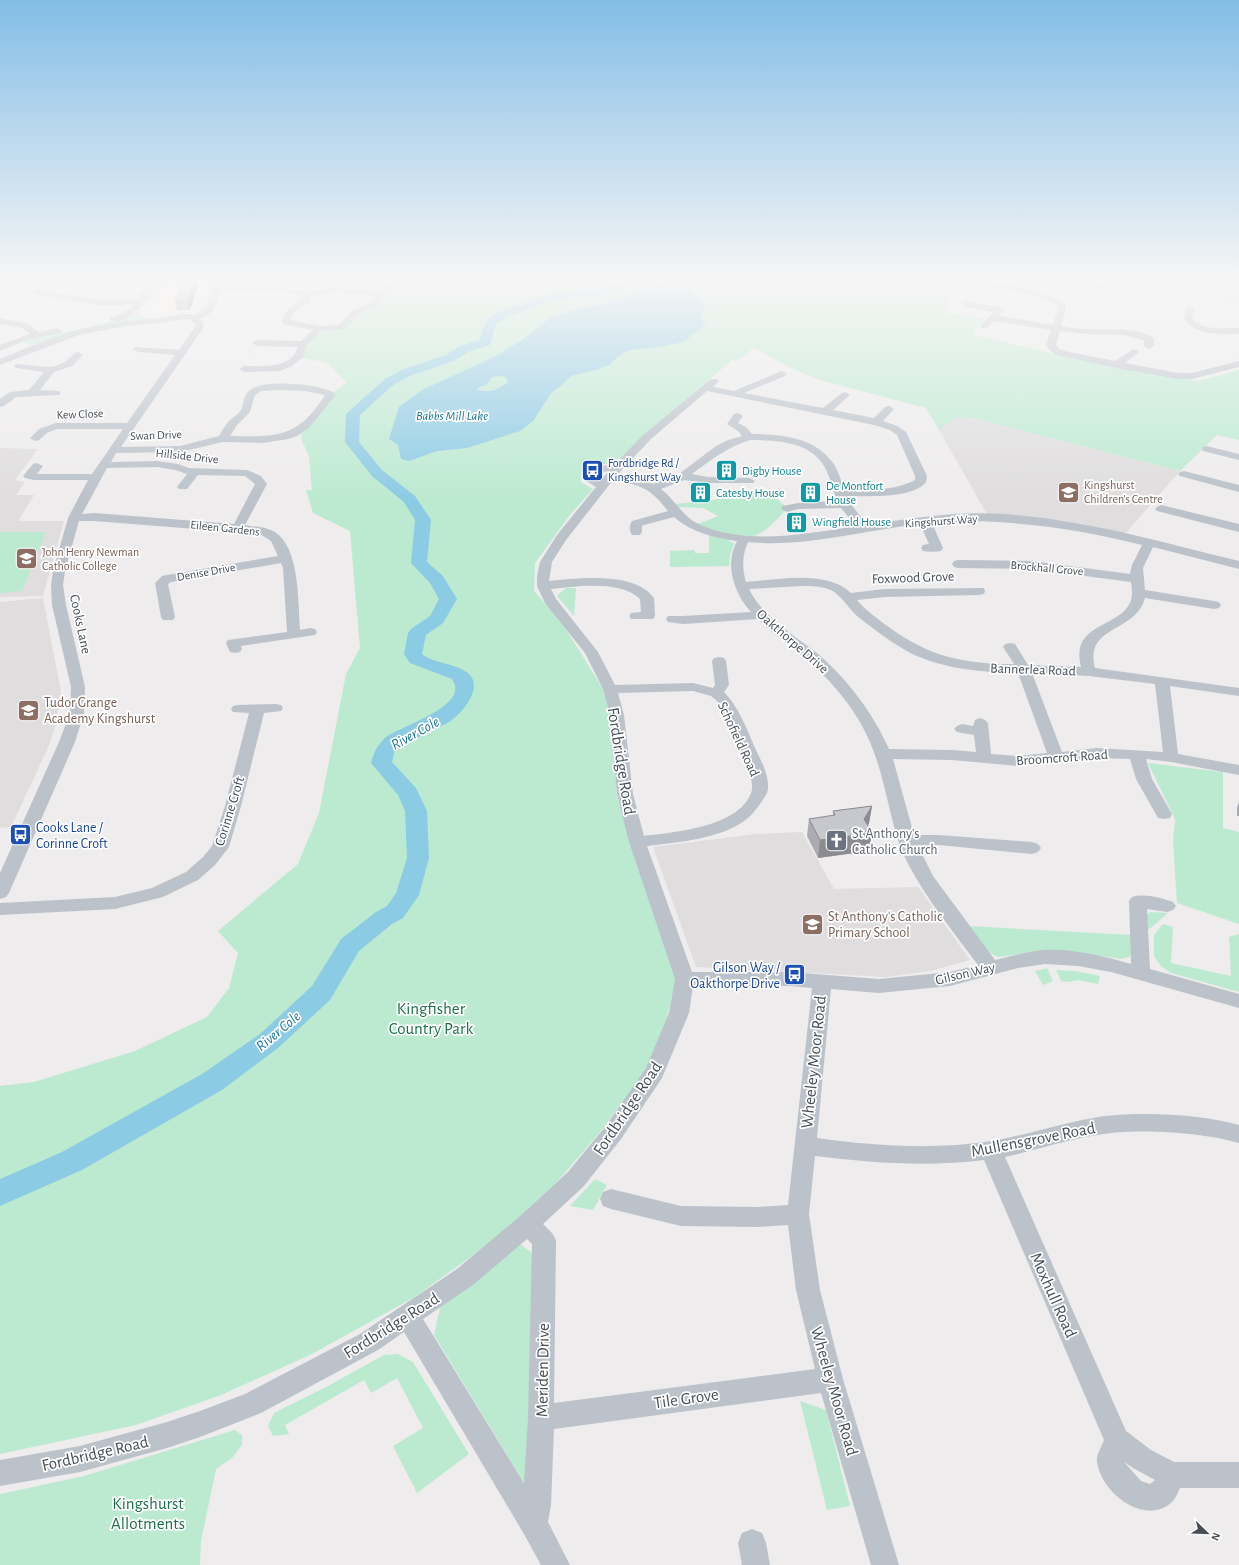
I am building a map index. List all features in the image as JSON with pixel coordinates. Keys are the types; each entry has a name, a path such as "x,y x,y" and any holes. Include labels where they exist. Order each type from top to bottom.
{"street":[{"path":"0,362 23,353"},
{"path":"0,368 18,363 40,353"},
{"name":"Cooks Lane","path":"0,893 67,742 76,712 78,687 59,605 57,585 59,571 74,518 103,465 128,426 180,353"},
{"path":"244,369 257,367 280,368 289,364 301,353"},
{"path":"1063,353 1158,373 1192,376 1239,364"},
{"path":"1116,365 1133,353"},
{"path":"18,363 47,370 58,369 72,364 78,355"},
{"path":"272,387 274,381 295,364"},
{"path":"32,393 49,372 47,370"},
{"path":"735,394 778,376 764,371"},
{"path":"636,616 648,616 647,598 635,588 614,583 560,584 543,586 543,576 546,562 561,538 610,476 647,437 714,381"},
{"name":"Swan Drive","path":"113,450 180,449 223,439 272,439 293,434 302,429 329,397 332,391 272,387 259,388 253,391 242,416 232,424 223,439"},
{"path":"705,388 889,425 902,434 921,476 920,482 911,488 898,492 839,492"},
{"path":"0,394 56,393"},
{"path":"0,404 13,394"},
{"path":"825,412 845,395"},
{"path":"876,422 889,409"},
{"path":"738,416 732,424 742,429 749,437"},
{"name":"Kew Close","path":"35,438 43,431 56,426 128,426"},
{"path":"653,488 683,476 720,448 732,442 749,437 784,439 810,447 821,455 829,465 844,504 864,529"},
{"path":"1207,448 1239,457"},
{"name":"Hillside Drive","path":"103,465 168,464 194,472 247,473 260,480 261,484 238,528"},
{"path":"37,466 29,476 96,477"},
{"path":"183,487 194,472"},
{"path":"1184,474 1239,489"},
{"name":"Kingshurst Way","path":"610,476 634,481 653,488 660,493 676,514 695,526 708,531 744,539 780,540 925,521 968,517 1032,520 1065,524 1239,565"},
{"path":"683,476 708,480 749,481"},
{"path":"787,508 844,504"},
{"path":"1161,509 1239,528"},
{"path":"636,532 636,524 640,522 676,514"},
{"name":"Eileen Gardens","path":"74,518 106,518 238,528 263,531 271,535 276,539 290,568 294,635"},
{"path":"925,521 937,548 927,548"},
{"name":"Oakthorpe Drive","path":"744,539 737,555 737,575 748,599 760,616 826,668 871,727 884,754 907,841 927,879 991,968"},
{"path":"1089,671 1086,654 1089,644 1098,633 1132,610 1140,593 1137,579 1138,568 1149,543"},
{"name":"Denise Drive","path":"168,617 161,583 167,579 286,558"},
{"name":"Brockhall Grove","path":"958,564 1032,565 1137,579"},
{"name":"Bannerlea Road","path":"741,586 813,582 835,588 875,623 912,648 929,657 960,665 1089,671 1239,692"},
{"name":"Fordbridge Road","path":"0,1473 80,1459 200,1424 252,1404 369,1342 465,1277 527,1224 576,1179 617,1128 655,1072 679,1013 685,979 637,842 625,794 617,715 610,689 591,652 550,600 543,586"},
{"name":"Foxwood Grove","path":"847,597 885,593 979,591"},
{"path":"1140,593 1214,605"},
{"path":"680,623 760,616"},
{"path":"235,649 233,643 310,632"},
{"path":"1010,647 1023,668 1056,757"},
{"name":"Schofield Road","path":"716,693 722,685 719,661"},
{"path":"1162,682 1172,757"},
{"name":"Schofield Road","path":"610,689 693,687 716,693 724,700 757,770 760,788 754,800 742,815 716,828 690,834 637,842"},
{"path":"238,709 276,708"},
{"name":"Corinne Croft","path":"0,909 115,903 157,893 192,876 209,861 220,847 233,806 257,709"},
{"path":"962,729 981,727 984,758"},
{"name":"Broomcroft Road","path":"884,754 952,755 1018,761 1097,753 1137,754 1172,757 1239,770"},
{"path":"1137,754 1144,779 1164,814"},
{"path":"907,841 939,840 1032,848"},
{"path":"1141,972 1138,901 1167,906"},
{"name":"Gilson Way","path":"685,979 789,979 879,986 899,985 950,979 1018,961 1045,957 1078,959 1111,965 1141,972 1239,1001"},
{"name":"Wheeley Moor Road","path":"822,982 798,1214 808,1290 830,1379 885,1565"},
{"name":"Mullensgrove Road","path":"804,1145 890,1155 934,1155 991,1150 1098,1126 1136,1122 1225,1130 1239,1134"},
{"name":"Moxhull Road","path":"991,1150 1117,1440 1110,1459 1113,1472 1132,1492 1150,1498 1159,1496 1166,1488 1172,1475 1239,1475"},
{"path":"611,1199 681,1216 758,1217 798,1214"},
{"name":"Meriden Drive","path":"527,1224 544,1240 541,1418 534,1524"},
{"path":"408,1316 534,1524 556,1565"},
{"name":"Tile Grove","path":"541,1418 830,1379"}],"shaded area":[{"name":"Kingshurst Children’s Centre","path":"955,418 973,418 1180,471 1125,534 1083,524 1036,517 987,514 939,430"},
{"name":"John Henry Newman Catholic College","path":"0,448 38,449 15,480 25,482 16,495 34,495 18,521 64,521 43,596 0,597"},
{"name":"Tudor Grange Academy Kingshurst","path":"43,598 61,692 55,728 47,750 11,827 0,828 0,602"},
{"name":"St Anthony's Catholic Primary School","path":"802,832 834,889 918,887 970,960 930,971 886,977 696,967 653,847 756,834"}],"green space":[{"name":"Kingfisher Country Park","path":"302,353 747,353 736,361 732,360 638,441 617,462 589,467 581,473 581,482 593,489 569,516 535,563 534,591 561,621 603,689 611,715 617,797 676,980 666,1022 646,1070 600,1132 557,1182 493,1241 413,1298 312,1354 221,1395 136,1425 0,1454 0,1086 34,1082 135,1051 207,1017 229,988 238,953 218,931 298,864 319,813 346,674 360,648 350,531 313,513 306,490 312,490 309,456 301,439 303,431 334,392 347,382 326,362 299,358"},
{"name":"Kingfisher Country Park","path":"763,353 1053,353 1120,368 1199,381 1239,370 1239,440 1217,435 1180,471 973,418 955,418 939,430 926,408 820,380 793,369"},
{"path":"758,492 773,495 787,508 763,532 744,539 695,525 718,516 703,508 678,507 674,504 709,501 734,495"},
{"path":"0,532 46,532 22,591 0,593"},
{"path":"709,533 723,537 734,544 730,555 729,566 670,567 670,551 695,550 695,553 709,553"},
{"path":"566,588 576,588 574,616 557,596"},
{"path":"1148,763 1223,772 1223,828 1239,832 1239,924 1177,903 1173,842 1175,819"},
{"path":"1151,912 1168,913 1147,931 1147,914"},
{"path":"1163,924 1173,927 1171,963 1231,976 1229,937 1239,934 1239,992 1171,973 1161,966 1154,956 1154,935"},
{"path":"967,926 1132,935 1134,951 1129,957 1121,959 1087,954 1045,951 998,957 986,951"},
{"path":"1047,968 1053,981 1043,985 1035,971"},
{"path":"1056,970 1076,971 1100,976 1098,984 1078,980 1067,982 1061,981"},
{"path":"595,1179 607,1185 593,1210 570,1206"},
{"path":"520,1244 535,1255 535,1408 525,1484 434,1335 441,1303"},
{"path":"398,1354 413,1362 469,1454 417,1493 393,1446 423,1428 397,1378 371,1393 364,1380 285,1425 289,1434 273,1436 268,1426 274,1413 328,1386 384,1355"},
{"path":"800,1401 826,1410 850,1506 827,1510"},
{"name":"Kingshurst Allotments","path":"235,1430 242,1435 242,1445 232,1458 216,1469 201,1541 200,1565 0,1565 0,1494 84,1476"}],"water":[{"name":"Babbs Mill Lake","path":"500,353 623,353 609,365 571,376 551,393 533,421 520,431 467,448 437,451 409,461 401,459 398,445 389,439 399,407 422,390","holes":["492,377 506,377 508,382 497,389 489,391 476,389 487,384"]}],"building":[{"path":"872,806 864,819 872,833 820,840 809,819 835,815 833,811"}],"waterway":[{"name":"River Cole","path":"0,1193 72,1161 212,1082 269,1041 321,993 350,945 384,918 395,912 407,895 418,858 416,811 408,793 381,763 384,752 392,742 443,717 459,701 465,690 464,682 459,675 417,659 413,654 417,633 437,619 448,599 437,580 419,563 423,520 410,499 377,473 352,442 353,414 389,382 408,372 450,358 458,353"}],"place":[{"name":"Fordbridge Rd / Kingshurst Way","path":"592,470"},
{"name":"Digby House","path":"726,471"},
{"name":"Kingshurst Children’s Centre","path":"1068,492"},
{"name":"Catesby House","path":"700,493"},
{"name":"De Montfort House","path":"811,493"},
{"name":"Wingfield House","path":"797,522"},
{"name":"John Henry Newman Catholic College","path":"27,559"},
{"name":"Tudor Grange Academy Kingshurst","path":"29,710"},
{"name":"Cooks Lane / Corinne Croft","path":"21,835"},
{"name":"St Anthony's Catholic Church","path":"837,841"},
{"name":"St Anthony's Catholic Primary School","path":"812,924"},
{"name":"Gilson Way / Oakthorpe Drive","path":"795,975"}]}
